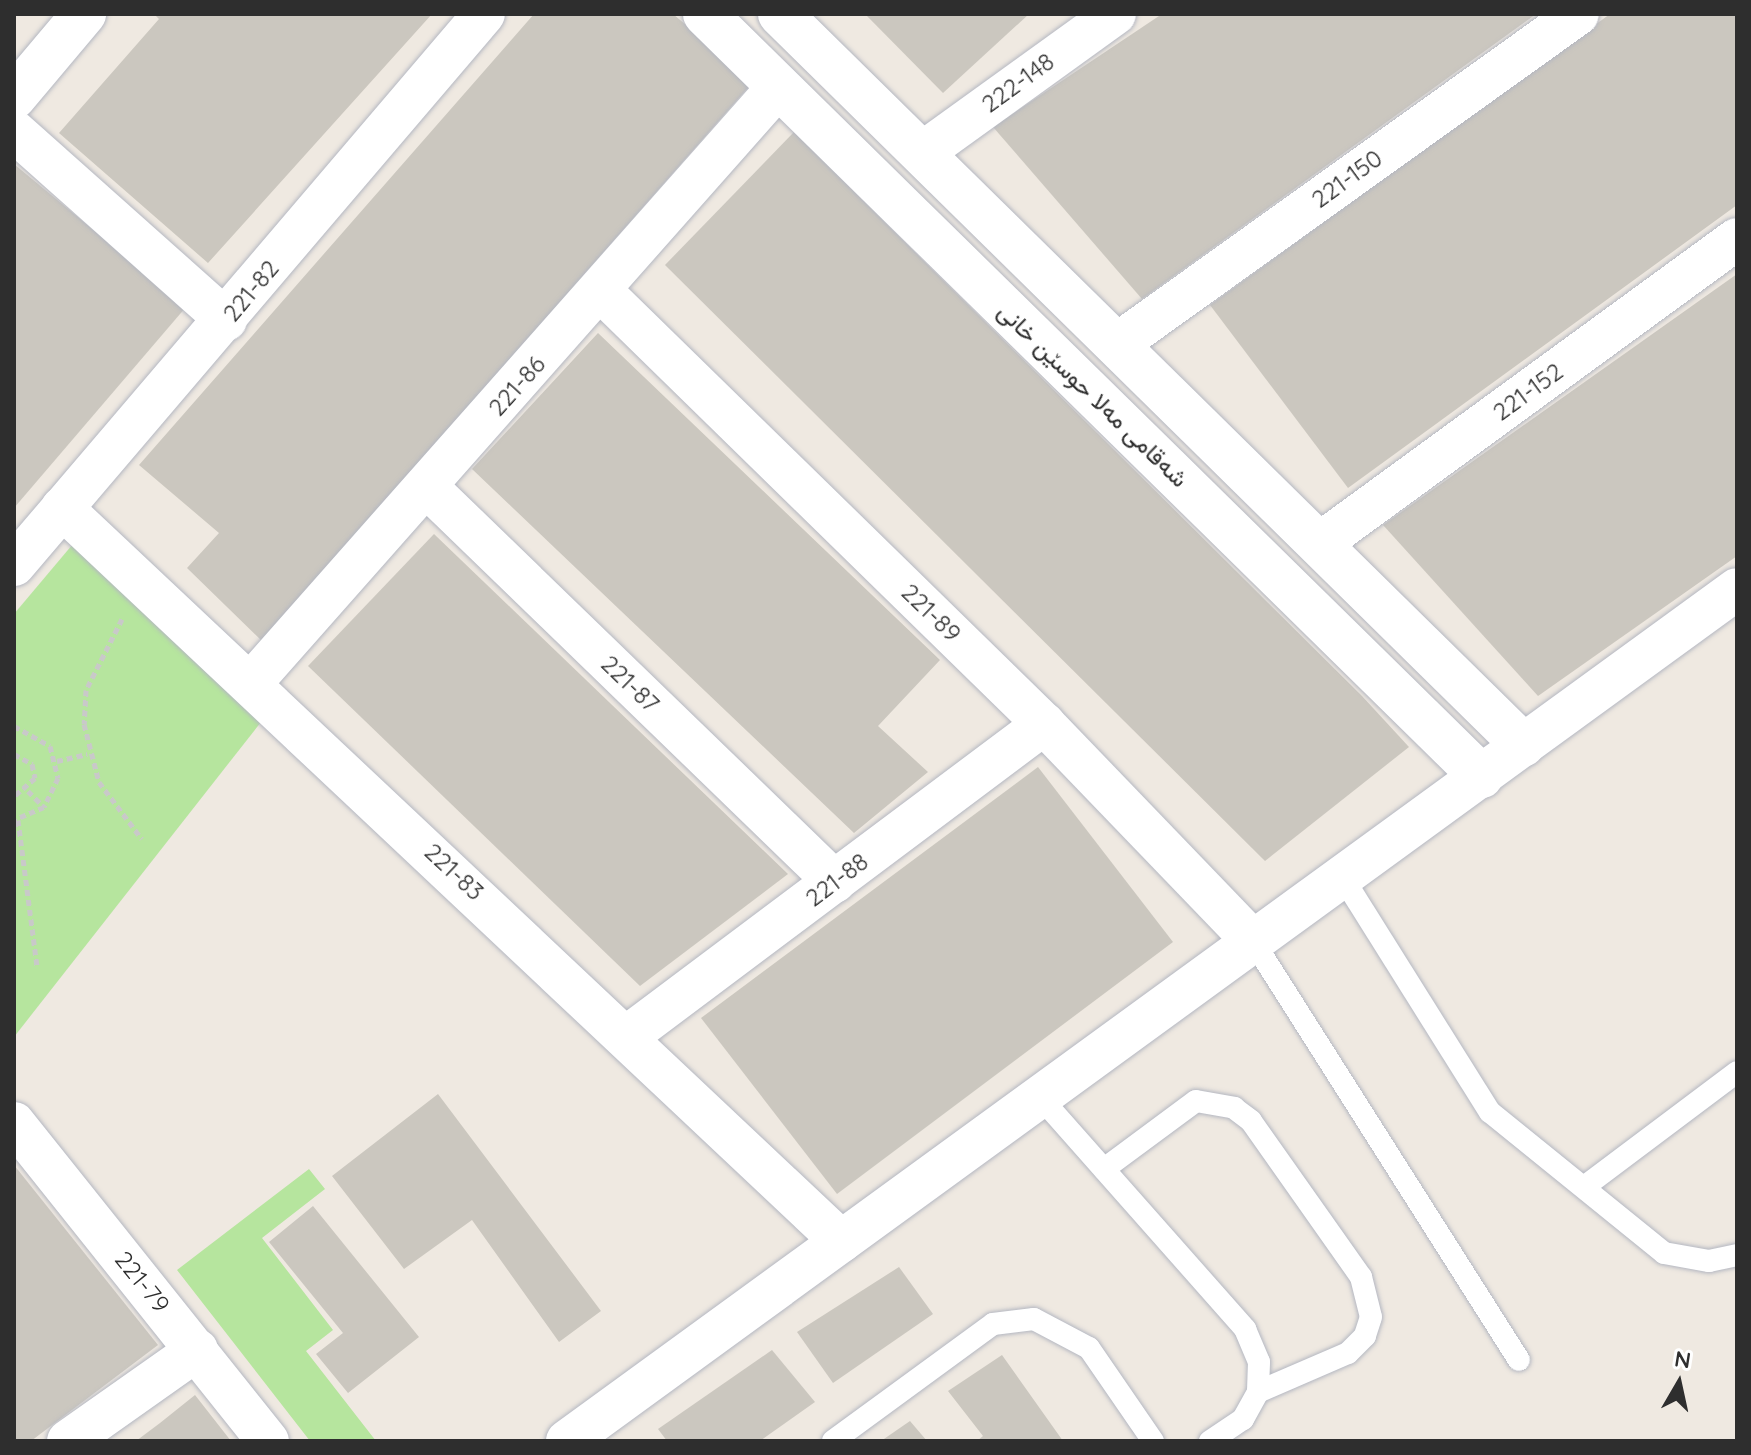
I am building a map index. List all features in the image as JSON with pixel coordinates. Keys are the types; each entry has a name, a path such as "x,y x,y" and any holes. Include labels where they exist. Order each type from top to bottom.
{"street":[{"path":"14,97 84,14"},
{"name":"221-82","path":"14,565 484,14"},
{"name":"شەقامی مەلا حوسێن خانی","path":"705,14 1481,776"},
{"path":"780,14 1523,745"},
{"name":"222-148","path":"922,153 1115,14"},
{"name":"221-150","path":"1116,345 1578,14"},
{"name":"221-86","path":"251,683 602,292 779,86"},
{"path":"14,131 226,320"},
{"name":"221-152","path":"1319,544 1737,239"},
{"name":"221-89","path":"602,292 1044,724 1253,941"},
{"name":"221-87","path":"426,486 835,882"},
{"name":"221-83","path":"62,508 629,1035 841,1241"},
{"path":"567,1441 1737,589"},
{"name":"221-88","path":"629,1035 1044,724"},
{"name":"221-79","path":"14,1123 268,1441"},
{"path":"68,1441 197,1350"}],"lane":[{"path":"1343,878 1490,1112 1664,1253 1709,1261 1737,1255"},
{"path":"1253,941 1519,1360"},
{"path":"1584,1187 1737,1072"},
{"path":"1040,1097 1245,1329 1259,1362 1258,1392 1243,1419 1210,1441"},
{"path":"1104,1169 1196,1101 1234,1108 1251,1121 1361,1277 1371,1317 1365,1336 1348,1353 1258,1392"},
{"path":"833,1441 993,1324 1034,1319 1089,1348 1153,1441"}],"path":[{"path":"142,839 87,754 86,690 97,659 150,589"},
{"path":"14,726 39,734 57,761 58,778 44,807 16,820 37,966"},
{"path":"14,754 34,771 28,791"},
{"path":"57,761 87,754"},
{"path":"28,791 44,807"},
{"path":"14,796 28,791"}],"green space":[{"path":"78,538 261,722 14,1037 14,614"},
{"path":"309,1169 325,1189 262,1238 333,1330 306,1351 376,1441 310,1441 177,1270"}],"building":[{"path":"154,14 432,14 208,263 59,133 159,19"},
{"path":"534,14 673,14 753,82 262,641 187,568 219,533 139,465"},
{"path":"865,14 1029,14 943,93"},
{"path":"1162,14 1536,14 1142,299 993,127"},
{"path":"1610,14 1737,14 1737,205 1348,488 1210,305"},
{"path":"794,132 1362,696 1409,747 1265,861 665,265"},
{"path":"14,164 186,307 14,508"},
{"path":"1737,274 1737,556 1538,696 1383,525"},
{"path":"598,333 940,660 878,726 928,772 854,833 472,469"},
{"path":"434,534 788,874 640,986 308,666"},
{"path":"1038,767 1173,942 837,1194 701,1018"},
{"path":"438,1094 601,1311 559,1342 472,1220 404,1269 332,1176"},
{"path":"14,1165 158,1345 31,1441 14,1441"},
{"path":"313,1206 419,1337 348,1393 316,1354 343,1333 269,1242"},
{"path":"899,1267 933,1314 833,1383 797,1332"},
{"path":"772,1350 815,1402 760,1441 667,1441 658,1429"},
{"path":"1002,1355 1063,1441 977,1441 983,1436 948,1391"},
{"path":"195,1395 231,1441 136,1441 160,1423"},
{"path":"910,1421 927,1441 881,1441"}]}
